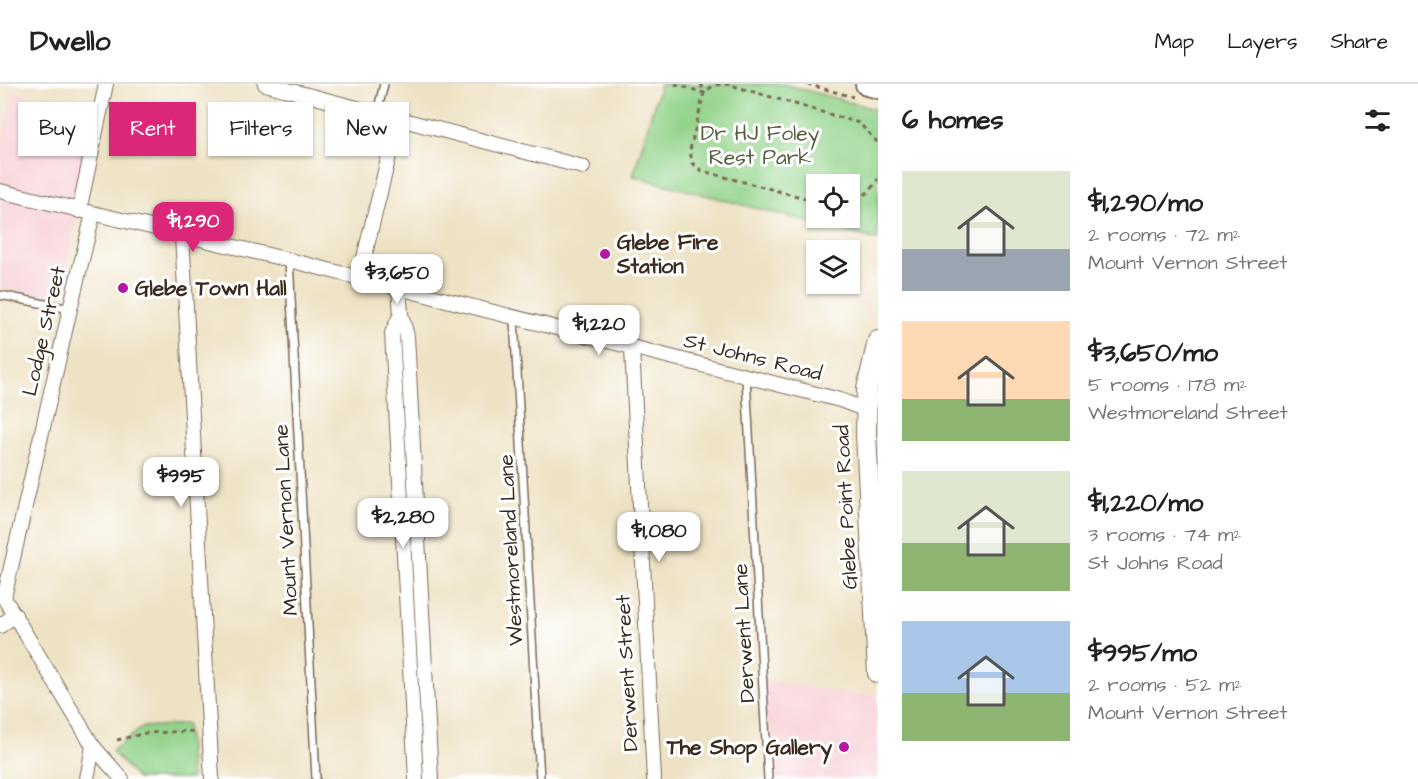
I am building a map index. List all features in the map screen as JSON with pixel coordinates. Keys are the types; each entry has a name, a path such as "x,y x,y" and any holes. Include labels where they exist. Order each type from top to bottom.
{"main road":[{"path":"862,91 878,87"},
{"name":"Glebe Point Road","path":"878,341 867,389 866,410 878,673"}],"street":[{"name":"Lodge Street","path":"15,615 4,598 69,309 106,84"},
{"path":"265,84 335,102"},
{"path":"409,122 583,167"},
{"path":"359,278 389,156"},
{"name":"St Johns Road","path":"0,191 289,260 840,400 866,410"},
{"path":"182,235 212,779"},
{"path":"399,289 401,314 407,336 431,779"},
{"path":"401,314 392,333 416,779"},
{"name":"Derwent Street","path":"632,348 654,779"},
{"path":"0,626 15,615 93,746 122,779"},
{"path":"87,779 93,746"}],"lane":[{"path":"380,102 384,84"},
{"name":"Mount Vernon Lane","path":"289,260 316,779"},
{"path":"0,295 69,309"},
{"name":"Westmoreland Lane","path":"514,319 540,779"},
{"name":"Derwent Lane","path":"746,377 768,779"}],"path":[{"path":"675,84 704,93"},
{"path":"701,84 704,93 690,150 692,163 702,171 806,198"},
{"path":"704,93 714,85 727,84 859,123 878,143"},
{"path":"807,84 862,91"},
{"path":"860,198 873,187 878,179"},
{"path":"117,741 146,733 210,730"}],"shaded area":[{"path":"13,91 53,102 18,102 18,156 91,156 59,301 0,288 0,148"},
{"path":"763,680 858,695 878,693 878,779 768,779"}],"green space":[{"name":"Dr HJ Foley Rest Park","path":"660,84 784,84 878,110 878,240 832,228 860,228 860,174 806,174 806,221 633,176"},
{"path":"187,724 191,779 137,779 112,751 143,727"}],"place":[{"name":"Glebe Fire Station","path":"605,254"},
{"name":"Glebe Town Hall","path":"123,288"},
{"name":"The Shop Gallery","path":"844,747"}]}
